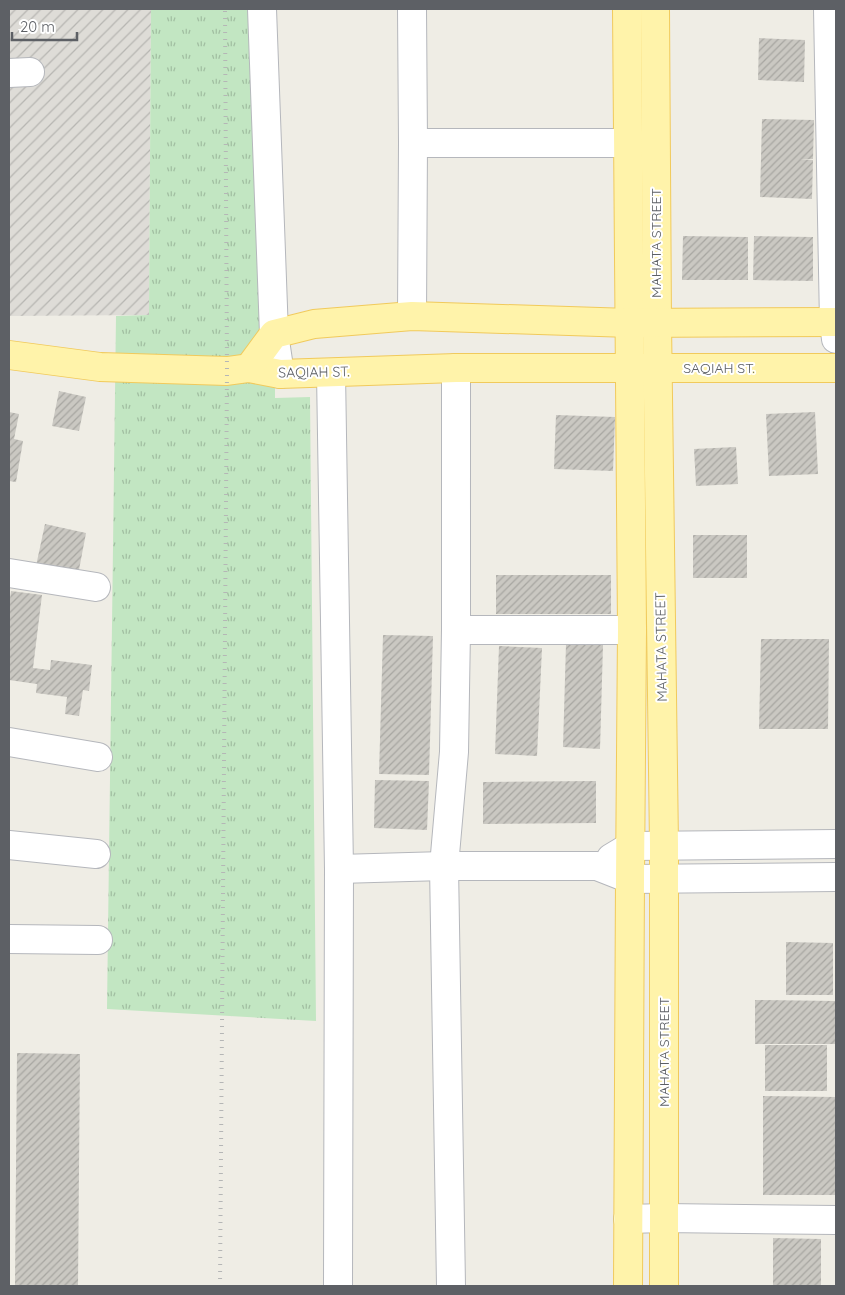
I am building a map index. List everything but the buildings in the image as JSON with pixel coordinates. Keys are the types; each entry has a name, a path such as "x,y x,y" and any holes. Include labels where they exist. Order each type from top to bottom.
{"main road":[{"name":"MAHATA STREET","path":"628,9 632,630 628,1286"},
{"name":"MAHATA STREET","path":"655,9 664,845 664,1286"},
{"path":"249,368 274,334 314,324 412,316 836,327"},
{"name":"SAQIAH ST.","path":"9,355 100,366 227,371 249,368 280,374 456,368 836,368"}],"street":[{"path":"262,9 274,334 280,374"},
{"path":"412,9 412,316"},
{"path":"828,9 833,71 836,327"},
{"path":"413,143 628,142"},
{"path":"451,1286 444,866 454,752 456,368"},
{"path":"331,372 339,869 338,1286"},
{"path":"9,573 96,588"},
{"path":"456,630 632,630"},
{"path":"9,742 98,757"},
{"path":"597,866 631,846 836,844"},
{"path":"9,845 96,854"},
{"path":"339,869 444,866 597,866 630,878 836,877"},
{"path":"9,939 98,940"},
{"path":"628,1219 836,1220"}],"shaded area":[{"path":"9,9 151,9 149,315 9,316"}],"green space":[{"path":"151,9 275,9 275,398 310,397 316,1021 107,1009 116,316 149,315"}],"railway":[{"path":"220,1286 227,371 225,9"}]}
